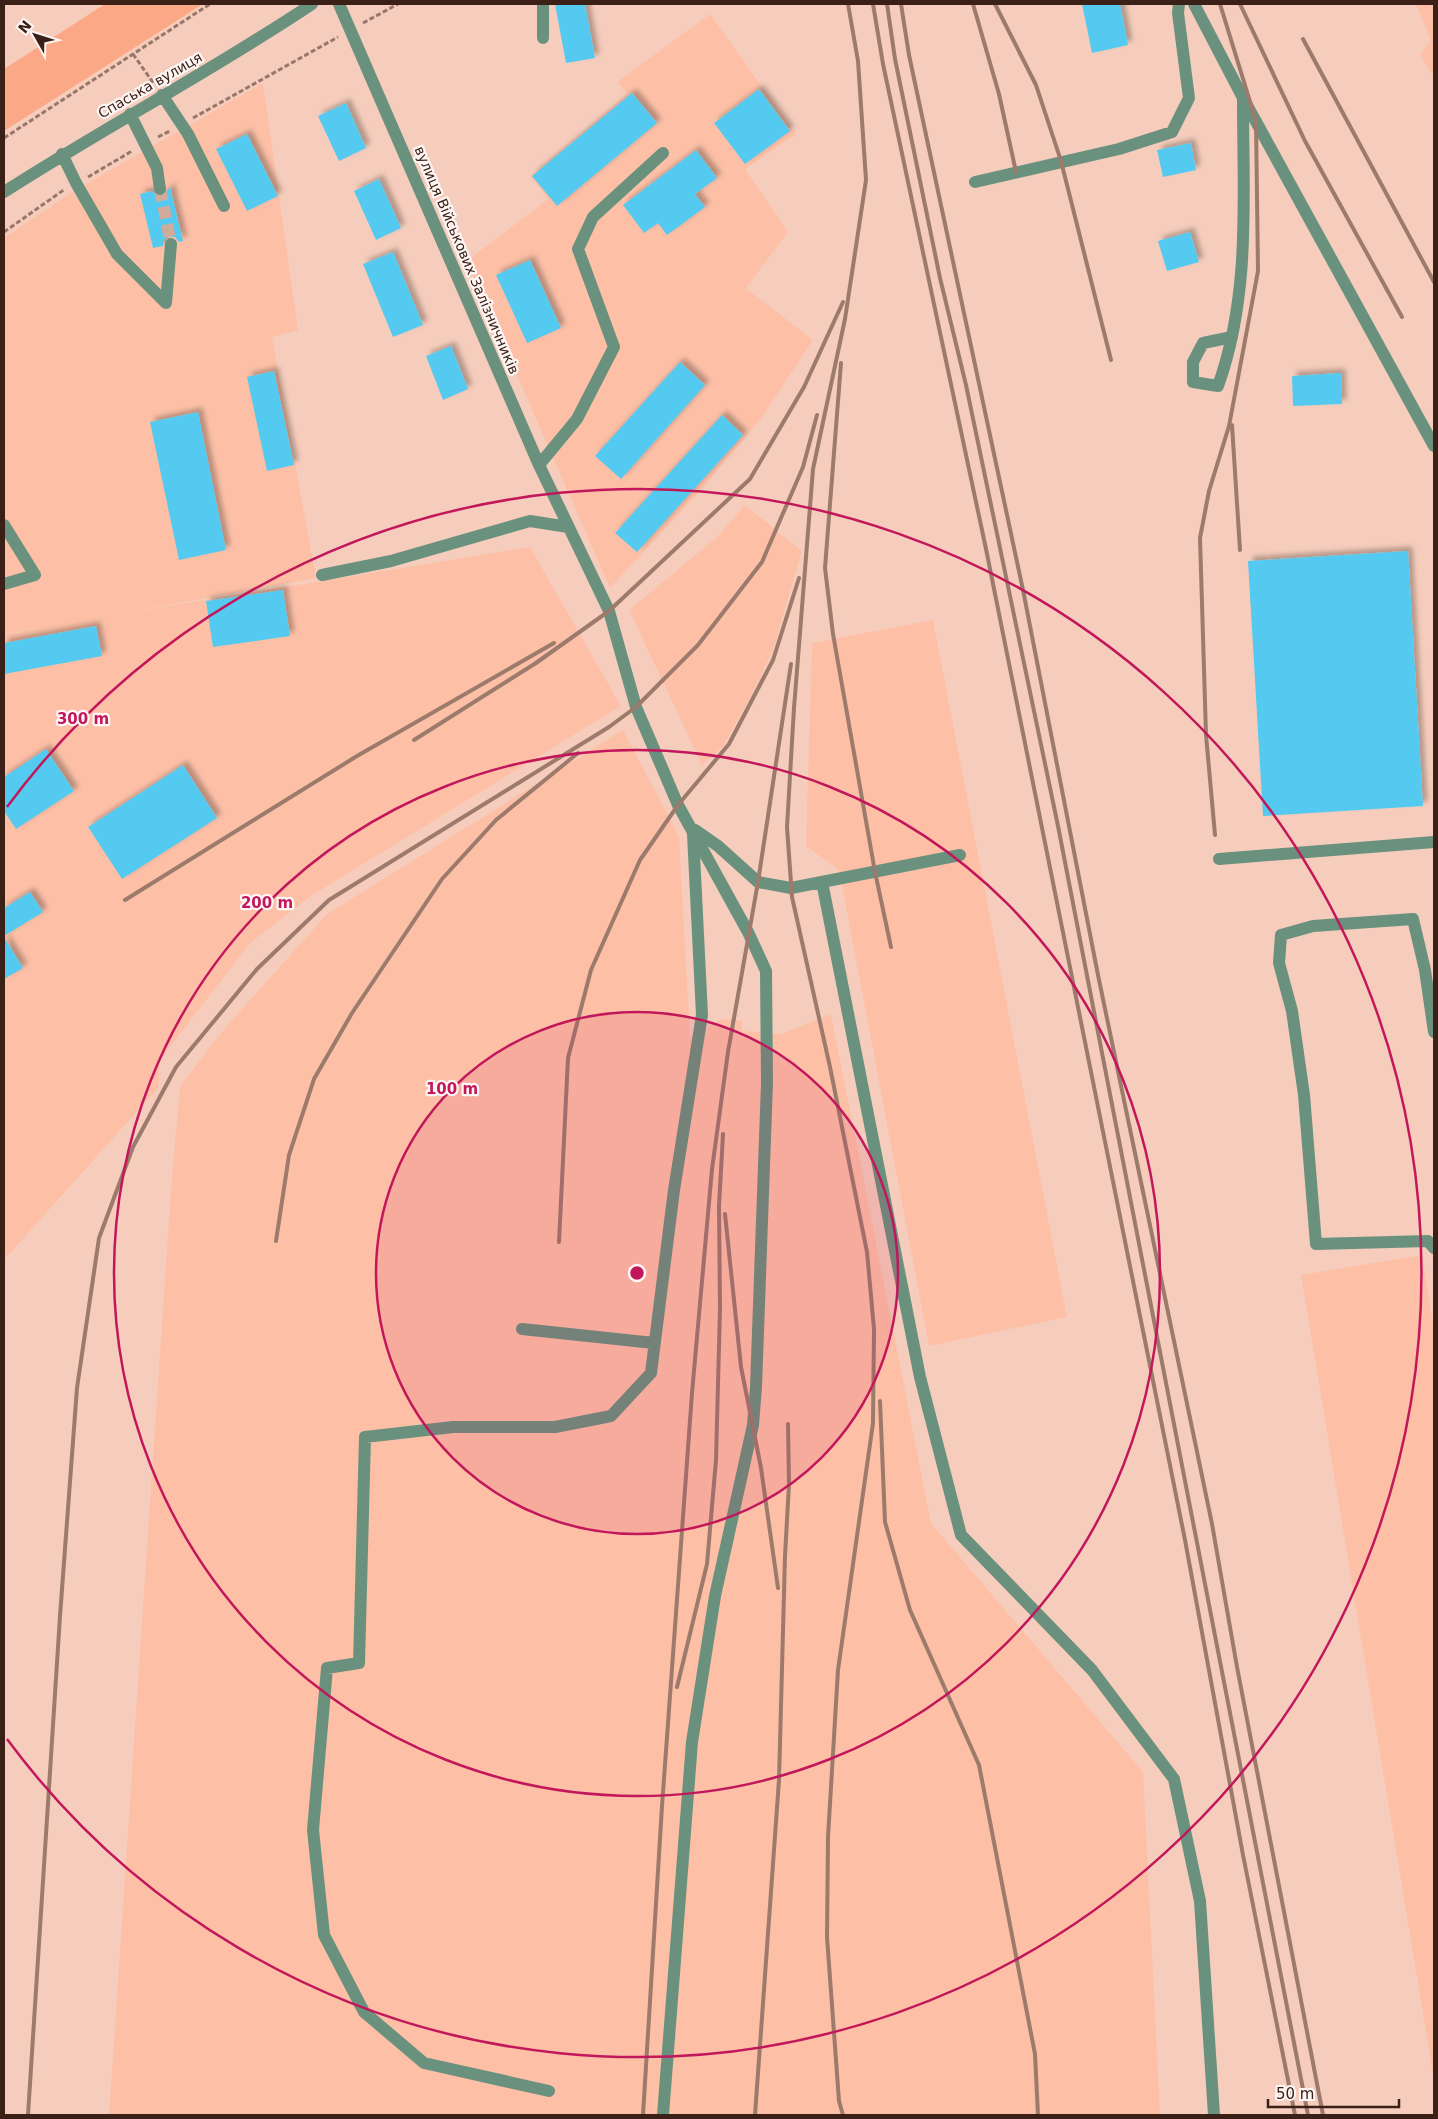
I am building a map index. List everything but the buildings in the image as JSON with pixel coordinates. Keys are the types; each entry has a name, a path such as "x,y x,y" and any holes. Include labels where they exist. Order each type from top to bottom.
{"street":[{"name":"Спаська вулиця","path":"4,192 62,154 272,31 312,4"},
{"name":"вулиця Військових Залізничників","path":"339,4 540,466 609,612 636,706 678,805 693,829 766,971 767,1083 753,1424 715,1596 692,1742 662,2115"},
{"path":"543,4 543,38"},
{"path":"975,182 1119,150 1172,132 1188,98 1178,13 1179,4"},
{"path":"1194,4 1243,98 1434,446"},
{"path":"162,95 182,124 224,206"},
{"path":"1232,337 1238,310 1245,226 1243,98"},
{"path":"130,114 156,168 160,189"},
{"path":"540,466 577,419 614,347 578,249 593,217 663,153"},
{"path":"62,154 76,183 117,254 166,303 171,244"},
{"path":"322,575 391,561 530,521 568,527"},
{"path":"4,525 35,575 4,584"},
{"path":"693,829 718,846 758,882 791,888 960,855"},
{"path":"549,2091 424,2062 364,2012 324,1935 313,1830 327,1668 359,1663 365,1437 453,1426 554,1427 611,1416 651,1373 674,1190 702,1015 693,829"},
{"path":"1219,859 1434,842"},
{"path":"822,882 920,1377 961,1535 1092,1670 1174,1779 1200,1901 1214,2115"},
{"path":"1434,1032 1424,970 1413,920 1312,926 1281,935 1279,963 1292,1011 1304,1096 1316,1244 1428,1241 1434,1248"},
{"path":"522,1329 654,1342"}],"path":[{"path":"4,138 210,4"},
{"path":"4,232 56,194 398,4"},
{"path":"133,54 162,95"}],"shaded area":[{"path":"105,4 203,4 4,131 4,69"},
{"path":"1416,4 1434,4 1434,77 1420,55 1431,41"},
{"path":"710,14 796,134 745,169 788,232 746,288 813,340 760,420 701,490 610,588 467,261 548,199 530,176 628,94 617,82"},
{"path":"263,83 298,330 272,337 316,578 125,613 530,547 621,706 311,896 250,943 160,1060 158,1088 4,1260 4,635 52,626 4,634 4,238 69,194"},
{"path":"745,505 802,551 773,650 749,700 723,746 702,765 629,610 717,537"},
{"path":"933,620 1067,1317 929,1346 839,870 806,846 812,643"},
{"path":"623,730 679,836 690,1037 722,1019 742,1021 742,1031 781,1034 831,1014 931,1523 1143,1772 1160,2115 109,2115 171,1189 180,1086 225,1028 327,914"},
{"path":"1422,1255 1434,1331 1434,2080 1301,1275"}],"tunnel":[{"path":"160,189 171,244"}],"railway":[{"path":"843,2115 839,2101 827,1937 828,1837 838,1670 873,1423 874,1329 867,1252 830,1067 792,897 787,827 794,708 813,469 845,319 866,180 858,61 848,4"},
{"path":"873,4 883,64 986,549 1185,1540 1243,1855 1295,2115"},
{"path":"887,4 895,59 940,278 966,385 1058,826 1308,2115"},
{"path":"901,4 909,55 1023,590 1098,975 1212,1524 1237,1667 1323,2115"},
{"path":"973,4 999,94 1016,172"},
{"path":"995,4 1036,85 1061,161 1111,360"},
{"path":"1215,835 1206,735 1200,538 1209,491 1229,426 1258,271 1256,121 1220,4"},
{"path":"1240,4 1305,141 1402,317"},
{"path":"1303,39 1434,282"},
{"path":"414,740 536,663 609,611 750,479 804,387 843,302"},
{"path":"841,363 825,568 833,634 875,872 891,947"},
{"path":"28,2115 60,1616 77,1388 99,1238 133,1147 176,1067 257,969 329,900 609,727 636,707 698,645 762,562 803,467 817,415"},
{"path":"1232,425 1240,550"},
{"path":"559,1242 568,1058 591,970 640,860 678,805 729,744 773,660 799,578"},
{"path":"125,900 357,756 554,643"},
{"path":"643,2115 662,1806 692,1393 712,1169 728,1052 758,882 791,664"},
{"path":"276,1241 289,1155 314,1079 352,1013 442,879 496,820 578,753"},
{"path":"677,1687 707,1564 716,1460 720,1308 719,1206 723,1134"},
{"path":"725,1214 741,1367 761,1468 778,1588"},
{"path":"880,1401 885,1522 910,1610 979,1765 1035,2054 1038,2115"},
{"path":"755,2115 779,1780 785,1556 789,1484 788,1424"}]}
